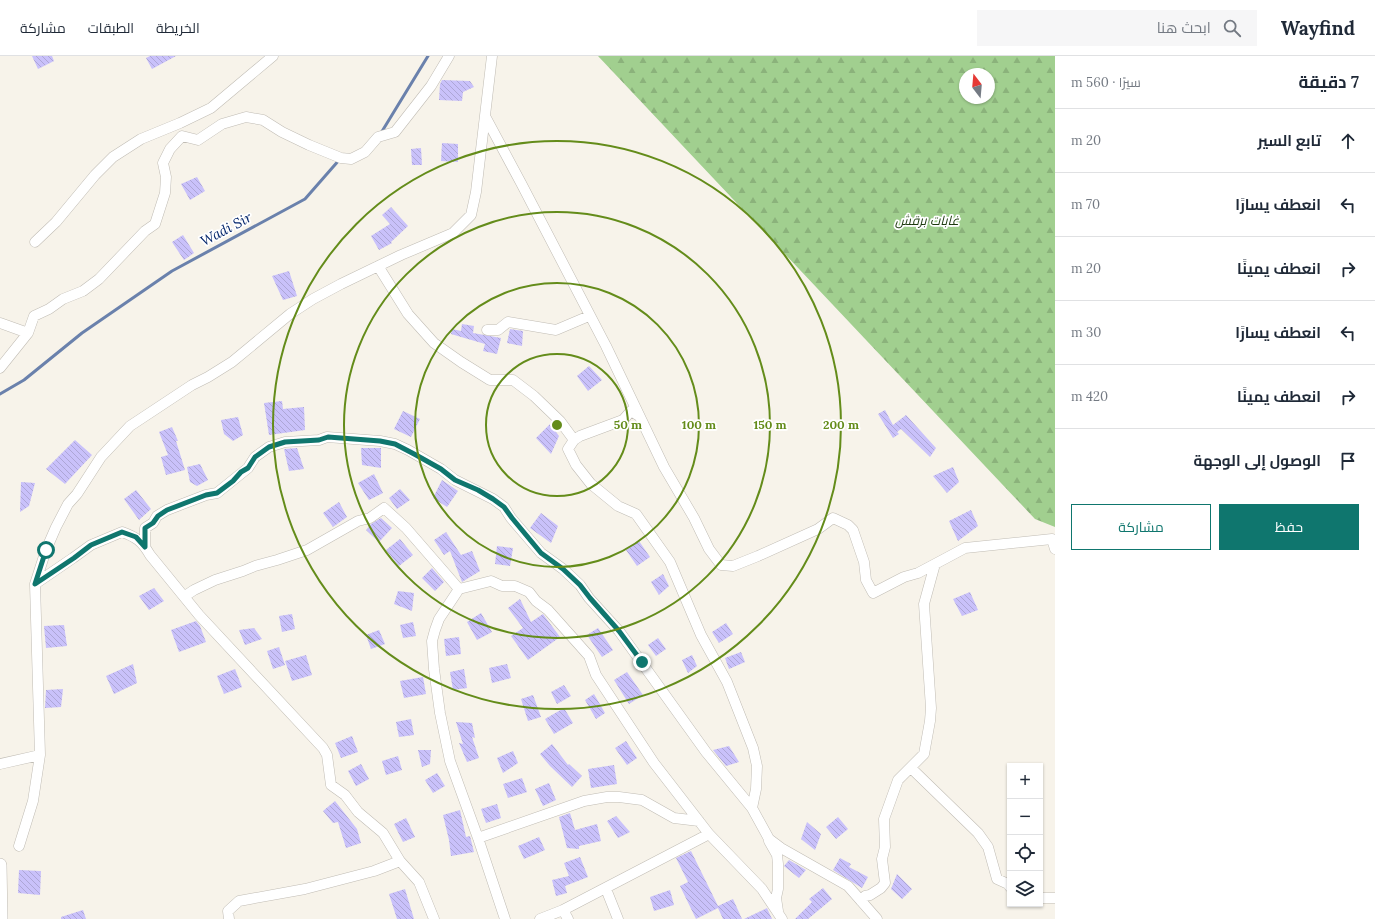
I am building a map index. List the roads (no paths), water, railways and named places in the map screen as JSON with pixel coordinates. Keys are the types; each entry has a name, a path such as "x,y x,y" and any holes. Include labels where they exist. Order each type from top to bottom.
{"main road":[{"path":"0,865 1,919"},
{"path":"0,900 9,919"}],"street":[{"path":"35,242 56,222 113,157 141,139 211,108 273,56"},
{"path":"0,368 28,333 34,316 49,309 63,299 83,291 99,279 145,231 155,224 165,194 166,177 163,163 170,149 182,136 198,140 222,124 246,117 263,120 282,132 309,145 341,158 351,159 365,152 378,137 395,132 431,86 449,56"},
{"path":"19,846 33,801 40,755 35,584 46,550 68,504 77,494 101,457 130,426 192,384 208,377 232,362 290,314 307,303 378,266 453,233 471,215 476,192 492,56"},
{"path":"485,116 525,189 618,371 664,467 694,518 709,549 721,565 733,566 758,556 818,529 833,518 848,525 853,530 864,562 866,580 873,593 965,548 1052,539 1055,549"},
{"path":"378,266 408,314 434,343 490,380 513,380 534,396 560,421 574,440"},
{"path":"487,330 498,330 508,322 556,330 589,316"},
{"path":"0,323 28,333"},
{"path":"639,416 631,411 623,420 580,436 574,440 568,449 576,465 591,484 618,506 636,514 651,537 663,551 677,578 706,646 727,682 757,763 756,789 752,808"},
{"path":"145,547 145,528 153,523 158,516 167,510 206,495 217,493 233,481 241,472 248,468 255,457 269,447 285,442 319,440 328,437 380,441 395,444 441,469 455,480 478,490 504,507 541,553 563,569 580,585 619,631 706,752 752,808 777,855 778,889 776,898 780,916"},
{"path":"185,596 215,580 307,550 358,522 370,518 384,508 406,528 459,589"},
{"path":"35,584 91,545 122,532 136,537 199,615 323,748 327,755 331,785 345,795 358,812 383,833 400,861 419,882 434,919"},
{"path":"861,901 865,896 870,895 881,888 884,883 882,859 885,848 884,820 898,780 924,754 931,708 924,604 935,564"},
{"path":"505,919 445,742 434,669 432,641 439,619 459,589 490,581 502,586 515,586 529,592 536,601 548,610 589,656 596,675 654,762 709,834 762,889 780,916"},
{"path":"0,764 40,755"},
{"path":"911,768 978,833 988,847 997,879 1007,884"},
{"path":"478,838 584,801 607,797 625,797 642,800 674,818 699,821"},
{"path":"540,919 566,914 606,889 709,834"},
{"path":"769,839 781,848 848,886 877,919"},
{"path":"229,919 228,911 239,901 305,889 374,871 400,861"},
{"path":"606,889 618,919"},
{"path":"1043,898 1055,898"}],"waterway":[{"name":"Wadi Sir","path":"381,133 428,56"},
{"name":"Wadi Sir","path":"0,394 24,380 82,333 172,271 305,199 340,159"}],"park label":[{"name":"غابات برقش","path":"927,220"}]}
